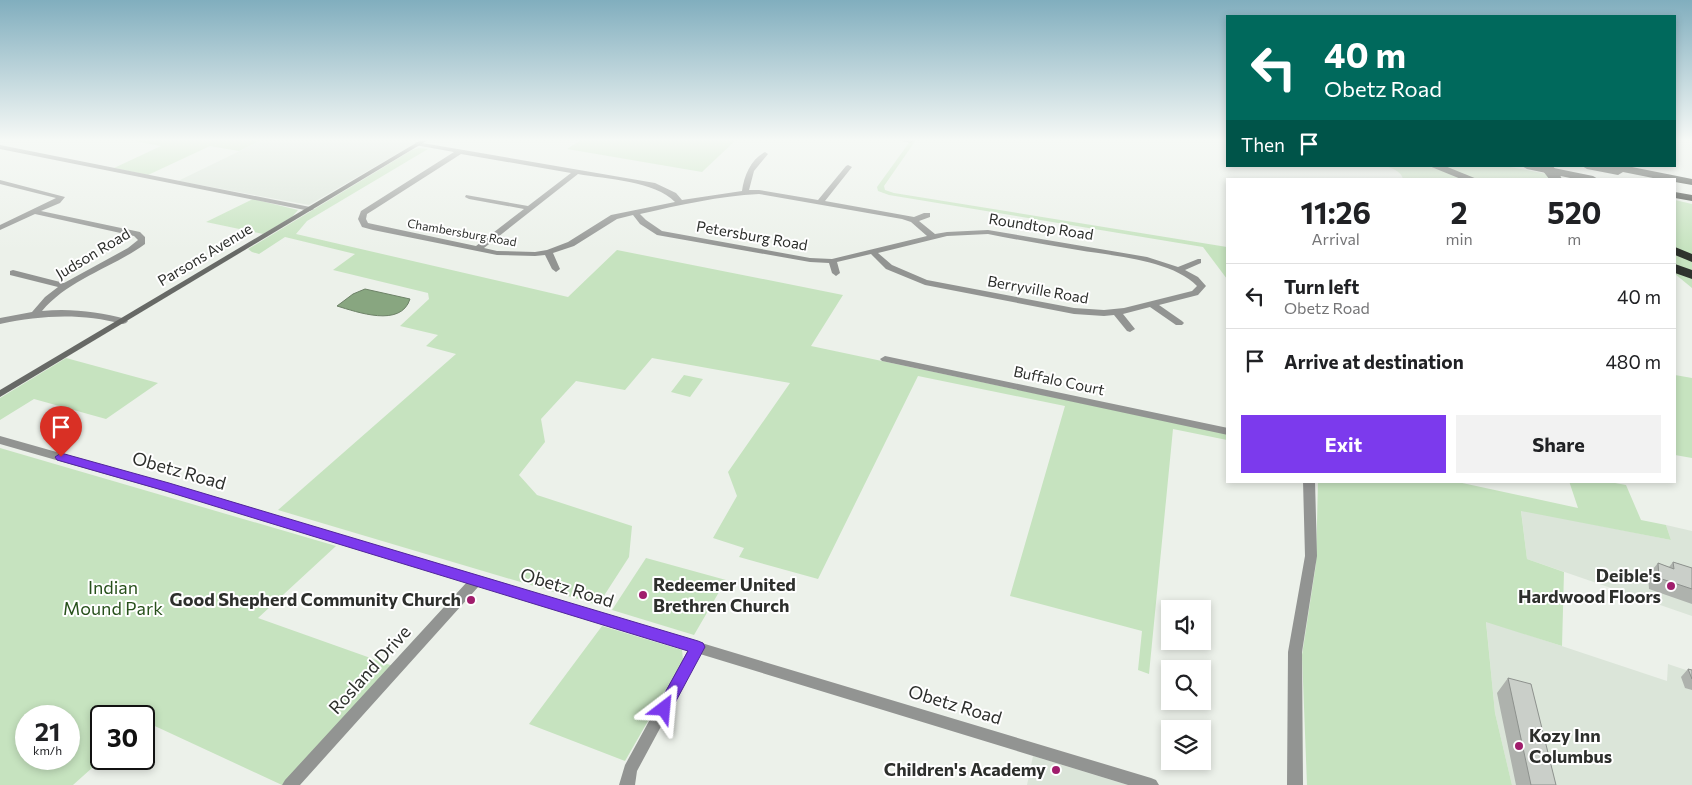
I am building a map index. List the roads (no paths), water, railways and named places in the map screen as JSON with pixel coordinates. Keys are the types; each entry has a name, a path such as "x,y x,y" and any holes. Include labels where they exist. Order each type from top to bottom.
{"highway":[{"path":"1676,181 1690,184"},
{"path":"1676,183 1690,184"},
{"path":"1676,194 1692,198"},
{"path":"1676,252 1692,258"},
{"path":"1676,268 1692,275"}],"street":[{"path":"148,177 310,209"},
{"name":"Parsons Avenue","path":"0,394 364,177"},
{"name":"Chambersburg Road","path":"420,177 364,213 362,219 365,224 373,228 509,254 548,252 571,244 614,217 680,202 745,192 775,194 914,220"},
{"path":"478,249 569,177"},
{"path":"606,177 655,186 673,195 680,202"},
{"path":"745,192 747,177"},
{"path":"820,202 840,177"},
{"path":"0,182 58,194 61,198 0,228"},
{"path":"469,197 529,208"},
{"name":"Judson Road","path":"34,212 137,234 142,239 142,242 131,250 65,286 48,298 36,314"},
{"name":"Petersburg Road","path":"635,212 651,228 660,233 794,258 832,261 873,252"},
{"path":"927,215 914,220 933,237"},
{"name":"Roundtop Road","path":"873,252 933,237 964,232 988,232 1132,255 1178,270 1201,284"},
{"path":"548,252 556,269"},
{"name":"Berryville Road","path":"873,252 889,266 925,282 1074,311 1117,312 1196,293 1201,288 1201,284"},
{"path":"832,261 836,273"},
{"path":"1178,270 1198,261"},
{"path":"13,273 65,286"},
{"path":"1152,304 1179,322"},
{"path":"1117,312 1130,330"},
{"path":"0,321 36,314 87,313 123,321"},
{"name":"Buffalo Court","path":"884,359 1226,432"},
{"name":"Obetz Road","path":"0,440 161,485 1151,785"},
{"path":"1295,785 1295,652 1311,556 1310,483"},
{"name":"Rosland Drive","path":"290,785 477,580"},
{"path":"628,785 630,770 698,647"}],"place":[{"name":"Deible's Hardwood Floors","path":"1671,586"},
{"name":"Redeemer United Brethren Church","path":"643,595"},
{"name":"Good Shepherd Community Church","path":"471,600"},
{"name":"Kozy Inn Columbus","path":"1519,746"},
{"name":"Children's Academy","path":"1056,770"}],"park label":[{"name":"Indian Mound Park","path":"113,598"}]}
